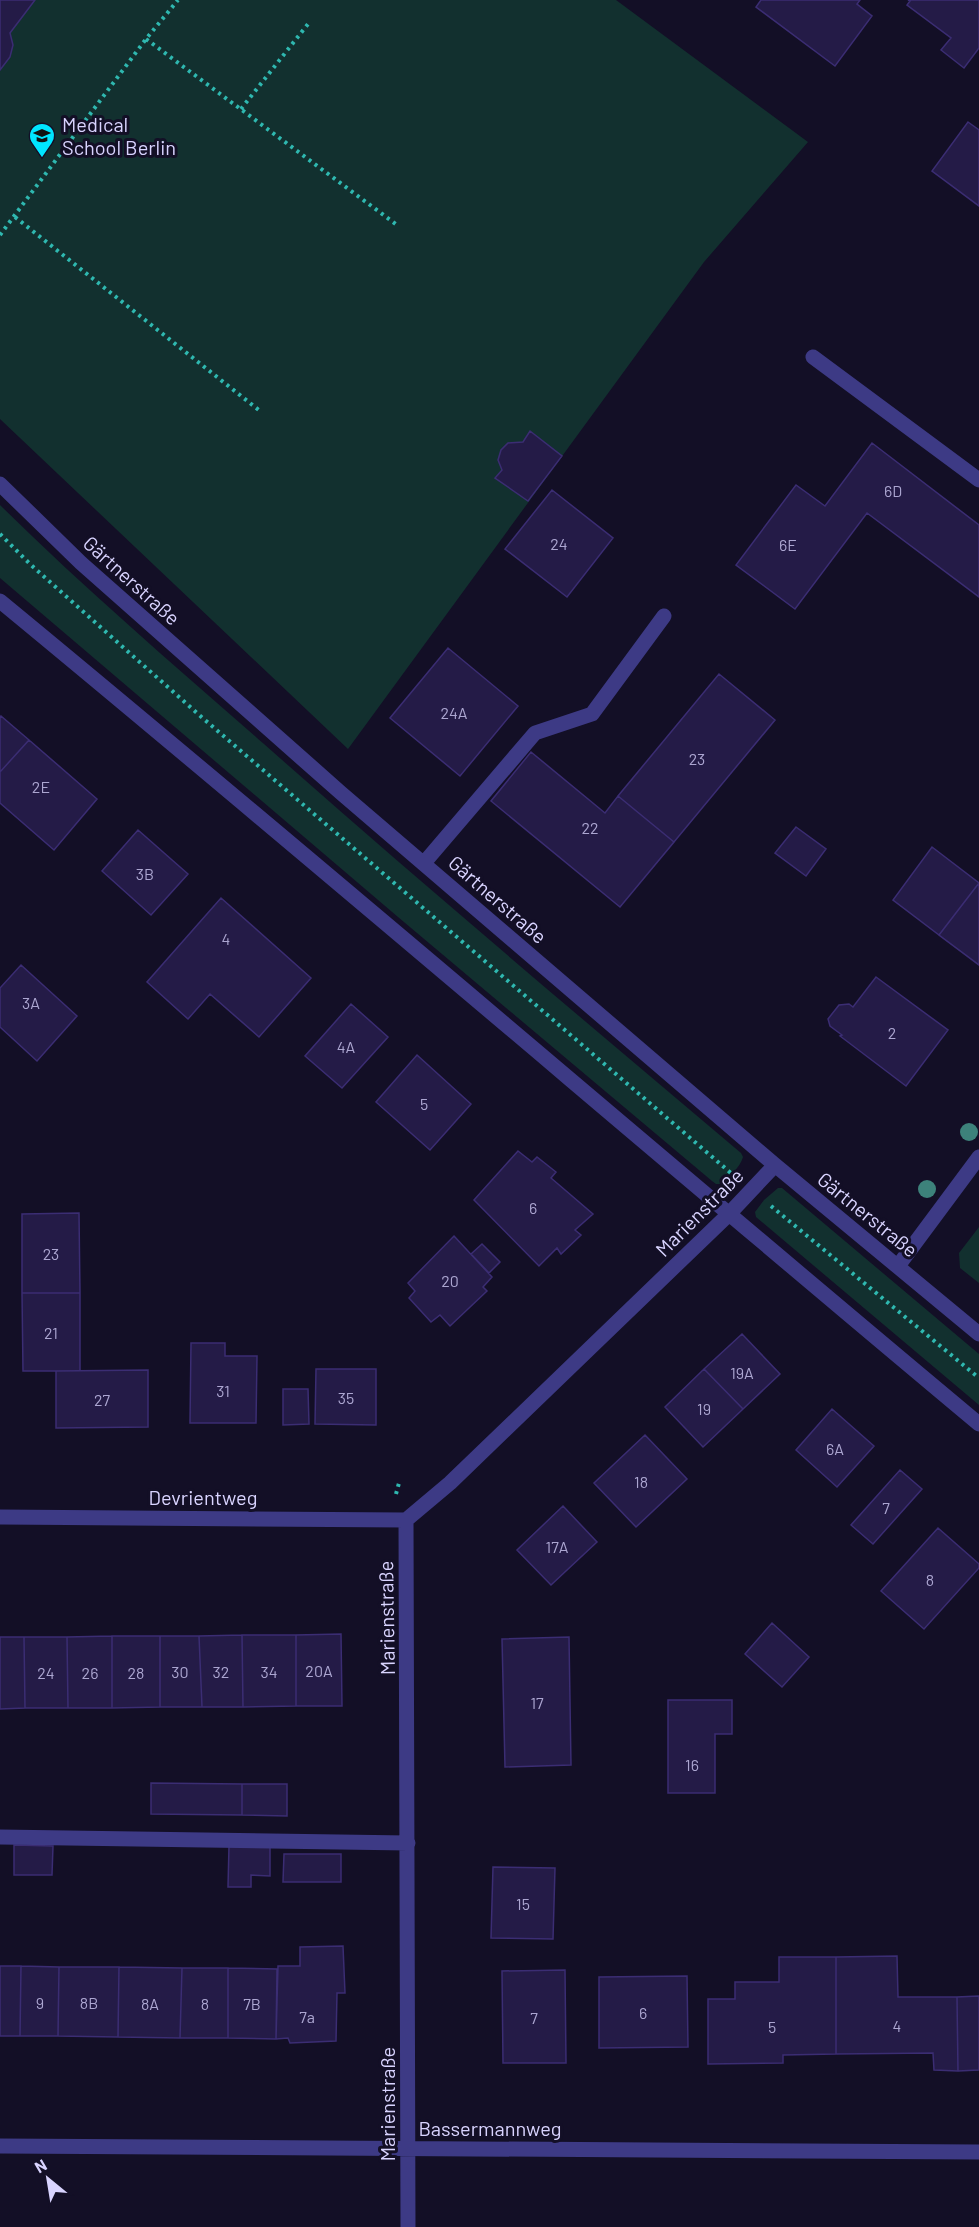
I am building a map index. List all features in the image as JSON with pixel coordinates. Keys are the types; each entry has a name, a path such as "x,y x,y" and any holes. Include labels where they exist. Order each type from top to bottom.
{"street":[{"path":"813,357 979,480"},
{"name":"Gärtnerstraße","path":"0,484 81,563 341,793 775,1165 979,1334"},
{"path":"0,601 183,752 728,1215 979,1424"},
{"path":"424,863 535,733 592,714 664,616"},
{"path":"897,1266 979,1157"},
{"name":"Marienstraße","path":"408,2227 406,1520 450,1483 728,1215 775,1165"},
{"name":"Devrientweg","path":"0,1517 406,1520"},
{"path":"0,1837 408,1843"},
{"name":"Bassermannweg","path":"0,2146 979,2152"}],"path":[{"path":"0,235 146,39 178,0"},
{"path":"241,109 308,24"},
{"path":"146,39 396,225"},
{"path":"15,217 260,411"},
{"path":"0,534 40,573 198,714 732,1174"},
{"path":"764,1200 979,1378"},
{"path":"395,1494 399,1483"}],"green space":[{"path":"0,0 616,0 808,142 704,262 348,749 0,419"},
{"path":"0,505 97,597 323,796 741,1153 742,1161 734,1172 722,1184 712,1181 0,578"},
{"path":"778,1188 782,1188 979,1354 979,1405 756,1217 755,1212 764,1200"},
{"path":"979,1227 979,1283 960,1268 959,1253"}],"building":[{"path":"0,0 35,0 10,33 13,45 10,57 0,70"},
{"path":"761,0 860,0 857,4 872,16 835,66 756,7"},
{"path":"908,0 979,0 979,48 964,68 941,50 951,38 907,5 910,1"},
{"path":"968,122 979,130 979,206 932,171"},
{"path":"530,431 562,456 528,501 495,478 502,470 498,460 501,450 508,443 523,442"},
{"path":"872,443 979,525 979,597 867,513 795,609 736,565 796,485 825,506"},
{"path":"552,490 613,538 567,597 505,549"},
{"path":"448,648 518,706 460,776 390,718"},
{"path":"719,674 775,720 674,842 618,796"},
{"path":"1,716 29,740 0,772 0,718"},
{"path":"29,740 97,799 54,850 0,803 0,772"},
{"path":"531,752 605,813 618,796 674,842 620,907 491,801"},
{"path":"796,827 826,849 806,876 775,853"},
{"path":"138,830 188,874 151,915 102,871"},
{"path":"932,847 979,883 939,935 893,900"},
{"path":"979,883 979,965 939,935"},
{"path":"221,898 311,978 259,1037 210,994 188,1019 147,982"},
{"path":"21,965 77,1016 37,1061 0,1027 0,988"},
{"path":"876,977 948,1030 906,1086 840,1036 842,1035 830,1026 828,1019 839,1005 849,1004 853,1007"},
{"path":"351,1004 388,1037 342,1088 305,1056"},
{"path":"417,1055 471,1104 430,1150 376,1102"},
{"path":"518,1151 532,1162 537,1157 556,1172 551,1178 593,1214 575,1230 581,1235 561,1254 557,1248 539,1266 474,1200"},
{"path":"79,1213 80,1293 22,1293 22,1214"},
{"path":"454,1236 492,1277 483,1287 487,1291 450,1326 440,1315 431,1322 409,1298 415,1291 408,1283"},
{"path":"482,1244 500,1262 489,1273 471,1254"},
{"path":"22,1293 80,1293 80,1371 23,1371"},
{"path":"742,1334 780,1374 743,1409 704,1369"},
{"path":"191,1343 225,1343 225,1356 257,1356 256,1423 190,1423"},
{"path":"316,1369 376,1369 376,1425 315,1424"},
{"path":"704,1369 743,1409 703,1447 665,1407"},
{"path":"148,1370 148,1427 56,1428 56,1371"},
{"path":"283,1389 308,1389 309,1424 283,1425"},
{"path":"832,1409 874,1446 837,1487 796,1450"},
{"path":"645,1435 687,1479 636,1527 594,1483"},
{"path":"900,1470 922,1489 873,1544 851,1525"},
{"path":"563,1506 597,1542 551,1585 517,1550"},
{"path":"938,1528 979,1564 979,1568 924,1629 881,1591"},
{"path":"772,1623 809,1657 782,1687 745,1654"},
{"path":"341,1634 342,1706 296,1706 296,1635"},
{"path":"242,1635 296,1635 296,1706 243,1707"},
{"path":"242,1635 243,1707 202,1707 199,1636"},
{"path":"112,1636 112,1708 68,1708 67,1637"},
{"path":"112,1636 160,1636 160,1707 112,1708"},
{"path":"160,1636 199,1636 202,1707 160,1707"},
{"path":"0,1637 24,1637 25,1708 0,1709"},
{"path":"24,1637 67,1637 68,1708 25,1708"},
{"path":"569,1637 571,1765 505,1767 502,1639"},
{"path":"668,1700 732,1700 732,1734 715,1734 715,1793 668,1793"},
{"path":"151,1783 242,1784 242,1815 151,1814"},
{"path":"242,1784 287,1784 287,1816 242,1815"},
{"path":"14,1845 53,1846 52,1875 14,1875"},
{"path":"229,1846 270,1846 270,1876 251,1875 251,1887 228,1887"},
{"path":"284,1854 341,1854 341,1882 283,1882"},
{"path":"493,1867 555,1868 553,1939 491,1938"},
{"path":"343,1946 345,1993 337,1993 336,2041 290,2043 288,2038 276,2039 278,1966 300,1966 300,1947"},
{"path":"897,1956 898,1997 957,1997 958,2071 934,2070 933,2053 836,2054 836,1957"},
{"path":"779,1957 836,1957 836,2054 783,2055 783,2063 708,2064 708,1999 735,1999 735,1982 779,1982"},
{"path":"0,1966 21,1966 20,2036 0,2036"},
{"path":"21,1966 59,1967 58,2036 20,2036"},
{"path":"59,1967 119,1967 118,2037 58,2036"},
{"path":"119,1967 182,1968 180,2038 118,2037"},
{"path":"182,1968 228,1968 228,2038 180,2038"},
{"path":"228,1968 277,1969 276,2039 228,2038"},
{"path":"565,1970 566,2063 503,2063 502,1971"},
{"path":"687,1976 688,2047 599,2048 599,1977"},
{"path":"979,1996 979,2070 958,2071 957,1997"}],"place":[{"name":"Medical School Berlin","path":"42,159"}]}
